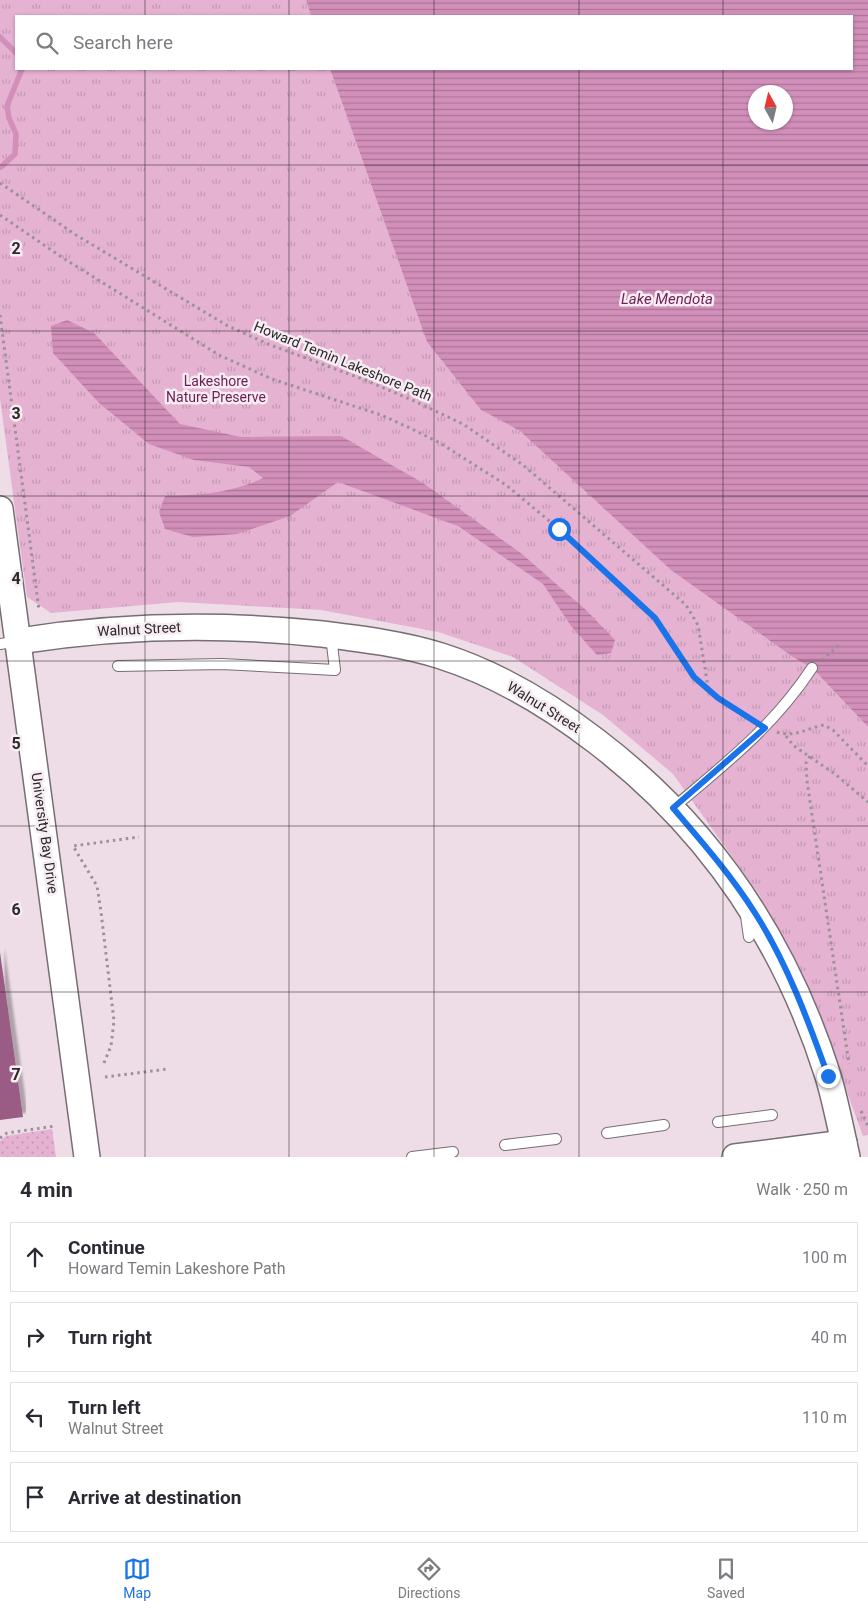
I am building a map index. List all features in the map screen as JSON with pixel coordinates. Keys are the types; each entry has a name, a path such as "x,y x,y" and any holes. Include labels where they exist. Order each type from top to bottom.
{"street":[{"name":"University Bay Drive","path":"0,509 9,642 87,1157"},
{"name":"Walnut Street","path":"9,642 80,632 169,626 252,628 331,636 442,663 498,686 553,717 616,764 701,839 744,896 782,961 804,1015 828,1076 845,1150"},
{"path":"735,1157 845,1150"}],"lane":[{"path":"118,666 222,664 335,670 331,636"},
{"path":"676,818 765,728 792,698 812,668"},
{"path":"744,896 749,937"},
{"path":"718,1122 772,1115"},
{"path":"607,1133 664,1125"},
{"path":"505,1145 556,1138"},
{"path":"412,1157 453,1152"}],"path":[{"name":"Howard Temin Lakeshore Path","path":"0,183 76,235 228,326 268,344 365,380 463,424 523,465 686,605 698,625 708,688"},
{"path":"0,215 63,258 246,369 381,416 440,443 467,459 506,485 559,529 638,600 655,618 694,677 718,698 765,728 786,735 802,733 824,725 833,730 868,766"},
{"path":"0,315 39,610"},
{"path":"812,668 841,643"},
{"path":"786,735 794,746 810,756 868,802"},
{"path":"810,756 806,763 807,781 850,1069"},
{"path":"104,1064 111,1046 114,1021 101,912 97,886 73,846 139,837"},
{"path":"105,1077 168,1069"},
{"path":"859,1107 868,1126"},
{"path":"0,1138 6,1133 55,1126"}],"shaded area":[{"path":"0,0 306,0 311,15 15,15 15,70 330,70 427,342 868,727 868,1157 0,1157"}],"green space":[{"name":"Lakeshore Nature Preserve","path":"0,0 306,0 311,15 15,15 15,70 330,70 427,342 481,410 520,431 812,668 868,727 868,1135 863,1136 818,1013 760,896 673,774 603,715 513,657 438,632 321,610 178,602 51,613 27,597 0,399"},
{"path":"52,1129 56,1157 0,1157 0,1141 6,1136"}],"water":[{"name":"Lake Mendota","path":"306,0 868,0 868,727 812,668 793,657 671,570 520,431 481,410 427,342 330,70 853,70 853,15 311,15"},
{"path":"67,320 94,333 180,424 241,437 341,436 423,483 522,554 586,610 615,640 611,653 597,655 571,626 543,584 458,526 338,482 290,516 237,534 193,537 165,529 159,512 165,496 203,494 227,490 263,478 249,467 194,460 149,444 99,403 53,353 51,326"}],"building":[{"path":"0,952 23,1117 0,1120"}],"waterway":[{"path":"0,37 15,52"},
{"path":"1,167 15,154 16,134 9,118 7,106 22,70"}],"route":[{"path":"559,529 638,600 655,618 694,677 738,713 765,728 673,808 727,872 755,913 782,961 828,1076"}]}
